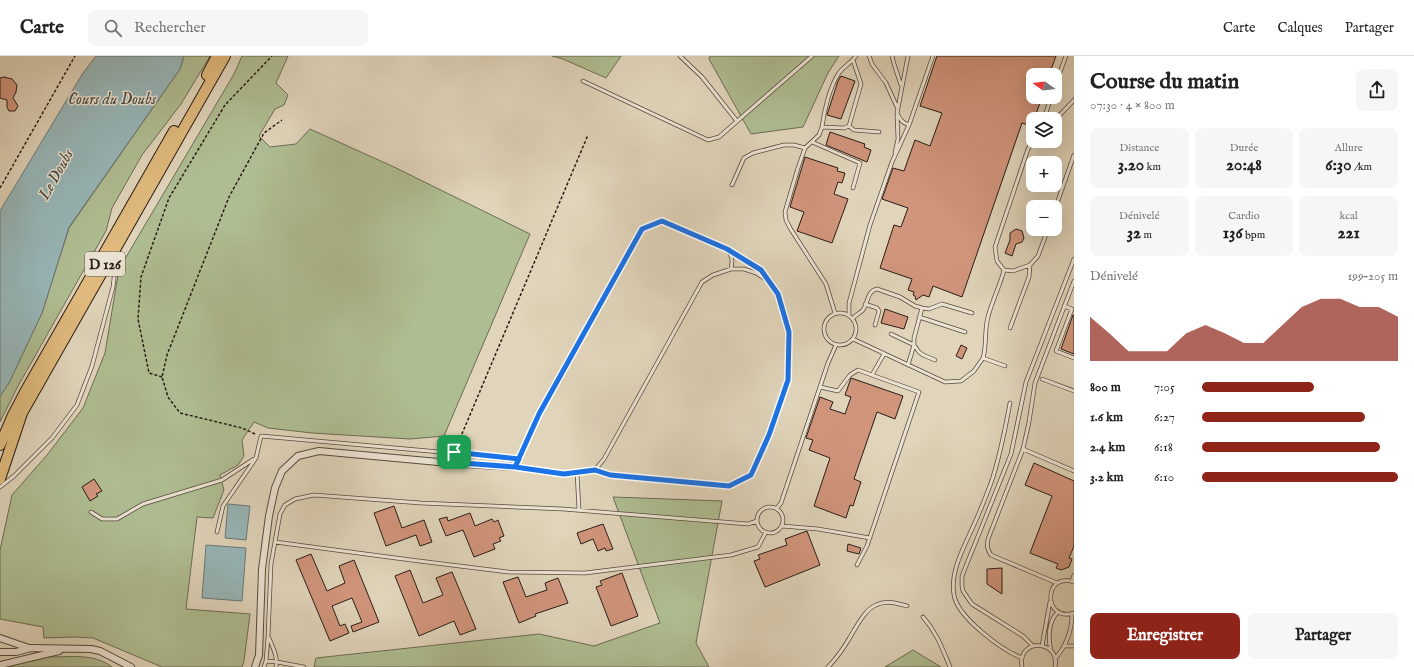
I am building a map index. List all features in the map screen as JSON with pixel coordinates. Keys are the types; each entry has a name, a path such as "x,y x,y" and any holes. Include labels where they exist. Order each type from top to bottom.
{"main road":[{"name":"D 126","path":"0,445 24,392 217,56"},
{"name":"D 126","path":"0,479 22,413 225,56"}],"street":[{"path":"255,667 259,655 262,569 269,516 275,488 282,470 298,456 319,451 515,467"},
{"path":"0,638 31,648"},
{"path":"0,652 16,652 31,648 91,649 100,651 131,667"},
{"path":"0,665 69,648"}],"lane":[{"path":"680,56 702,77 737,121"},
{"path":"584,81 708,140 719,138 812,56"},
{"path":"835,313 826,284 790,228 786,220 785,212 805,148 819,135 825,108 836,79 840,72 856,56"},
{"path":"869,56 872,64 886,83 897,107"},
{"path":"892,56 901,86"},
{"path":"849,315 849,303 870,225 892,162 898,139 897,107 908,56"},
{"path":"892,162 909,125 933,56"},
{"path":"1062,68 1066,56"},
{"path":"849,126 862,84 853,60"},
{"path":"1062,113 1074,100"},
{"path":"897,113 900,119 909,125"},
{"path":"822,127 844,128 849,126"},
{"path":"849,126 854,130 879,132"},
{"path":"812,142 860,164 852,188"},
{"path":"732,185 744,158 752,153 784,145 794,145 805,148"},
{"path":"1029,148 995,247 997,261 1004,270 1013,271 1030,265 1038,256 1045,236"},
{"path":"1058,200 1074,155"},
{"path":"662,221 727,249 761,270 770,282 778,294 789,332 788,380 769,435 751,475 729,486 610,475 595,470 564,474 515,467 539,414 642,229 662,221"},
{"path":"727,249 732,255 733,260 731,268"},
{"path":"0,487 14,476 52,438 77,405 92,366 113,287 116,261 111,255"},
{"path":"1033,646 1023,636 972,604 963,591 962,576 1011,454 1026,382 1074,259"},
{"path":"1010,328 1029,277 1030,265"},
{"path":"595,470 604,459 702,282 713,275 731,268 756,272 770,282"},
{"path":"853,339 945,382 961,381 974,371 983,358 988,317 1004,270"},
{"path":"1057,584 991,555 987,546 988,539 1023,449 1035,383 1074,281"},
{"path":"852,318 863,310 870,293 877,289 900,297 915,306 922,308 929,309 942,304 972,313"},
{"path":"865,304 877,308 879,311 875,324"},
{"path":"1064,306 1072,309 1056,351 1074,358"},
{"path":"908,365 922,308"},
{"path":"840,312 849,315 857,326 857,331 853,339 846,344 836,345 828,339 824,330 827,320 835,313 840,312"},
{"path":"919,317 966,332"},
{"path":"891,334 914,345 923,355 935,360"},
{"path":"777,508 828,363 836,345"},
{"path":"872,375 884,354"},
{"path":"983,358 1005,366"},
{"path":"820,387 838,391 850,375 858,370 919,392 870,538 857,565"},
{"path":"1042,379 1074,391"},
{"path":"1010,403 994,473 955,573 954,596 956,603 968,619 1005,650 1022,658"},
{"path":"217,532 223,506 256,458 261,436 454,452 519,459"},
{"path":"1023,449 1074,471"},
{"path":"91,512 102,519 117,519 143,504 222,480 256,458"},
{"path":"578,472 579,510"},
{"path":"264,667 268,637 271,564 280,514 285,506 295,499 314,495 421,503 579,510 748,524 756,521"},
{"path":"769,506 777,508 782,514 782,526 773,533 766,532 760,528 756,521 758,513 765,507 769,506"},
{"path":"782,526 818,529 870,538"},
{"path":"275,542 508,572 585,573 731,555 758,547 766,532"},
{"path":"1042,646 1051,601 1051,591 1062,581 1073,581 1074,575"},
{"path":"1051,601 1052,605 1058,612 1062,614 1073,613 1072,626 1064,646 1055,659"},
{"path":"828,667 865,614 874,605 894,602 907,606"},
{"path":"1055,667 1055,659 1051,650 1049,639 1052,619 1058,612"},
{"path":"923,617 938,637 950,667"},
{"path":"268,637 277,662 276,667"},
{"path":"1022,667 1022,658 1028,649 1033,646 1042,646 1051,650"},
{"path":"1064,646 1074,646"},
{"path":"266,661 304,667"}],"path":[{"path":"0,188 75,56"},
{"path":"162,377 149,373 138,319 141,277 169,198 225,105 272,56"},
{"path":"261,436 242,428 180,413 168,397 162,377 167,356 229,197 264,133 282,120"},
{"path":"454,452 588,135"}],"green space":[{"path":"184,56 210,56 181,104 142,155 112,208 106,231 18,386 0,422 0,396 9,383 42,313 69,228 180,69"},
{"path":"242,56 288,56 276,83 288,95 284,105 275,109 259,136 270,147 296,144 310,129 394,167 530,234 444,436 410,439 312,433 268,428 254,422 242,440 244,456 238,465 220,475 224,490 213,518 197,517 186,609 250,614 242,667 162,667 93,638 44,638 43,627 0,619 0,550 12,495 47,455 83,408 105,353 119,269 234,74"},
{"path":"552,56 621,56 606,78 563,59"},
{"path":"710,56 839,56 828,73 803,127 751,134 709,59"},
{"path":"613,497 722,501 696,643 709,667 314,667 316,658 539,634 594,646 660,623"},
{"path":"913,650 941,667 885,667"},
{"path":"73,656 90,658 112,667 3,667 48,657"}],"water":[{"name":"Cours du Doubs","path":"96,56 184,56 180,69 69,227 42,313 9,383 0,396 0,211 83,73"},
{"path":"228,504 250,506 246,540 225,538"},
{"path":"206,545 246,548 242,601 202,598"}],"building":[{"path":"937,56 1056,56 1052,68 1026,68 1026,104 1040,104 1037,112 1026,112 1026,124 1022,123 962,297 933,286 929,297 923,295 916,300 915,296 913,295 914,292 908,290 912,279 880,268 894,225 901,227 908,208 882,199 893,168 904,171 915,140 930,146 942,113 920,106"},
{"path":"841,76 855,81 841,119 827,115"},
{"path":"4,77 12,79 17,85 13,98 18,106 15,111 9,111 7,107 7,100 0,98 0,78"},
{"path":"830,132 865,144 864,147 871,150 867,162 826,145"},
{"path":"805,157 838,168 837,171 845,173 842,183 838,182 834,194 848,199 832,243 797,231 804,212 790,207"},
{"path":"1016,229 1022,231 1024,238 1022,242 1016,244 1012,256 1005,253 1010,240 1010,233"},
{"path":"885,309 908,317 904,329 881,323"},
{"path":"1074,315 1074,354 1061,349"},
{"path":"961,345 967,348 962,359 956,356"},
{"path":"851,378 903,396 895,419 877,412 854,479 861,482 853,506 850,505 846,518 814,506 830,458 809,450 813,440 806,438 820,397 833,402 830,409 845,414 851,397 845,395"},
{"path":"1034,463 1074,481 1074,546 1069,558 1072,559 1069,567 1061,570 1056,568 1058,564 1030,553 1052,496 1025,485"},
{"path":"94,479 102,491 96,494 98,496 90,501 82,487"},
{"path":"394,506 402,528 424,520 432,542 420,546 416,535 386,546 374,513"},
{"path":"470,513 475,526 492,519 494,522 498,520 504,536 499,538 501,541 493,544 495,549 474,557 463,530 446,536 439,519 447,517 448,521"},
{"path":"603,524 613,549 606,551 605,548 598,551 593,539 581,544 577,533"},
{"path":"807,531 820,565 765,587 754,561 760,559 758,555 787,545 785,539"},
{"path":"848,544 861,548 859,554 847,551"},
{"path":"311,554 327,591 345,583 339,566 354,560 379,622 353,632 351,626 362,622 352,598 332,606 340,626 345,624 349,633 330,641 296,560"},
{"path":"1002,568 1002,594 987,584 987,569"},
{"path":"410,570 423,603 443,595 436,578 452,572 476,629 460,635 454,621 419,636 395,576"},
{"path":"622,573 638,616 611,626 596,587 602,585 600,581"},
{"path":"518,577 526,597 547,590 545,583 558,578 568,603 535,614 536,616 519,623 503,582"}],"route":[{"path":"454,452 449,462 515,467 519,459 539,414 642,229 662,221 727,249 761,270 778,294 789,332 788,380 769,435 751,475 729,486 610,475 595,470 564,474 515,467 519,459 454,452"}],"water label":[{"name":"Le Doubs","path":"55,174"}]}
